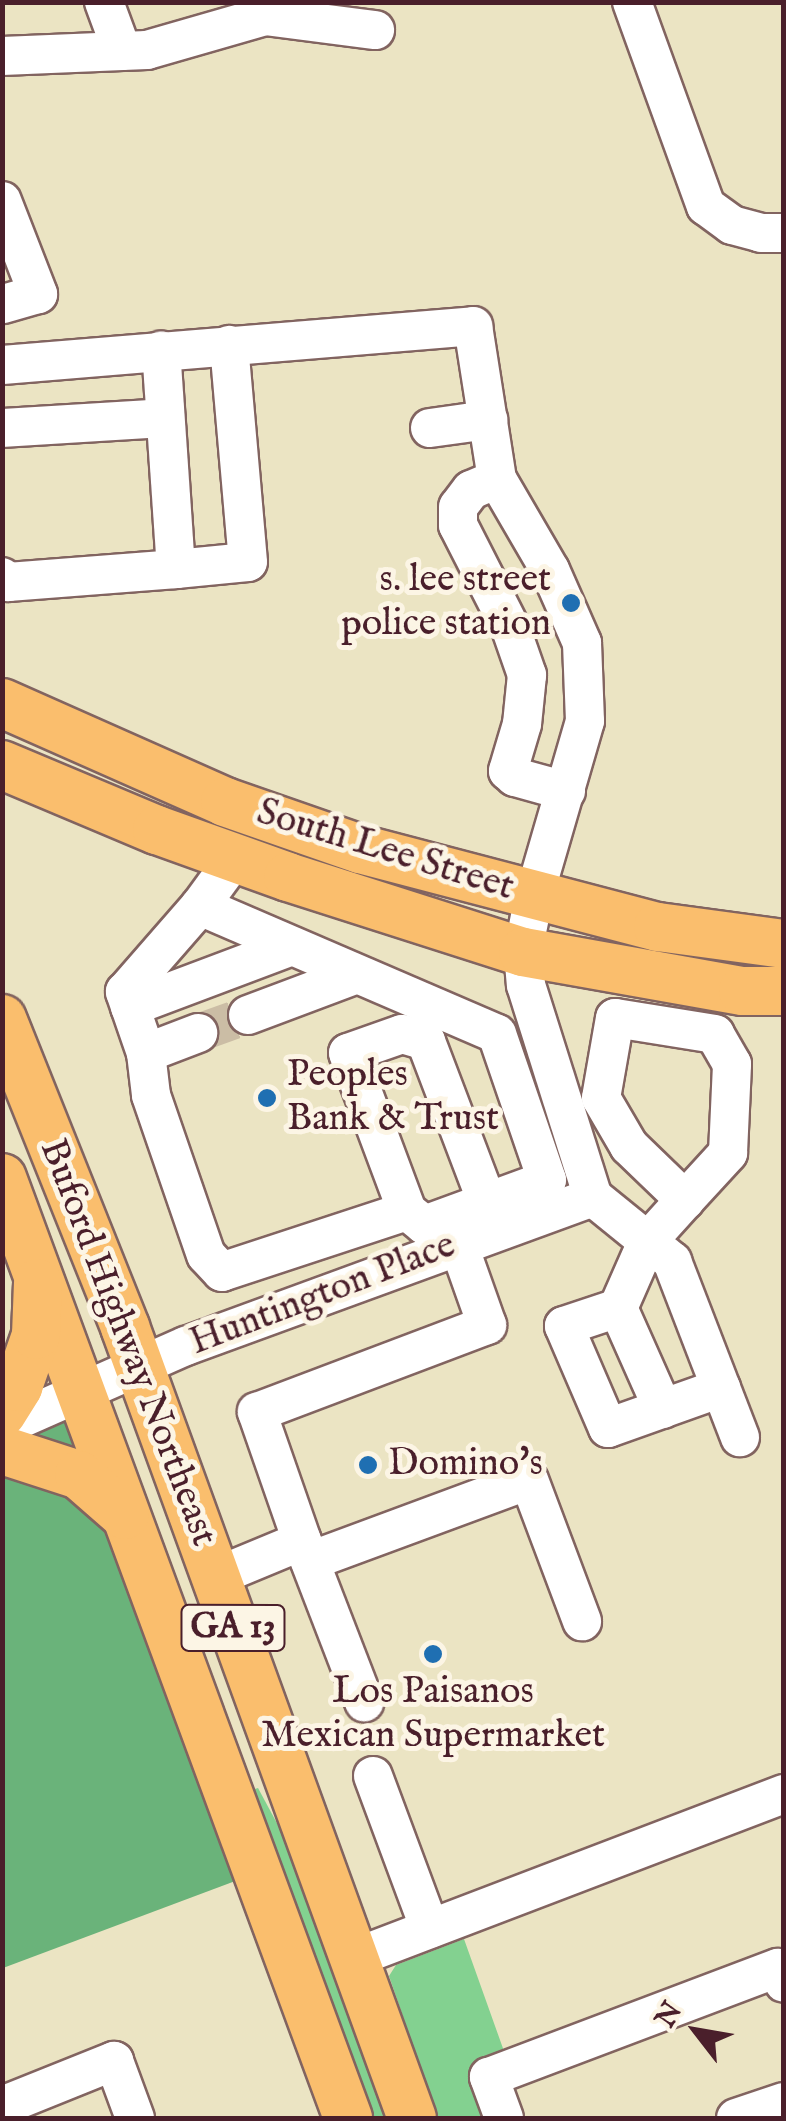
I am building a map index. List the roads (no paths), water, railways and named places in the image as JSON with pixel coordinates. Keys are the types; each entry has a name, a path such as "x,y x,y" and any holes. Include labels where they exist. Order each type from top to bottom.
{"main road":[{"name":"South Lee Street","path":"2,704 225,802 360,849 658,928 784,944"},
{"name":"South Lee Street","path":"2,765 235,858 523,952 743,991 784,991"},
{"path":"2,799 48,784"},
{"name":"Buford Highway Northeast","path":"2,1020 138,1368 412,2118"},
{"name":"GA 13","path":"2,1178 348,2118"},
{"path":"2,1413 18,1387 36,1334 38,1275"},
{"path":"2,1450 79,1475 130,1520"}],"street":[{"path":"632,2 706,206 732,225 762,233 784,233"},
{"path":"103,3 122,51"},
{"path":"2,56 147,50 265,16 375,30"},
{"path":"2,201 38,294 2,304"},
{"path":"2,365 473,326 497,478 550,570 582,643 584,722 534,896 523,952 526,986 593,1197"},
{"path":"2,577 8,582 248,562 229,346"},
{"path":"161,351 176,569"},
{"path":"2,428 166,418"},
{"path":"430,428 488,420"},
{"path":"497,478 471,490 458,507 458,524 512,629 527,676 522,724 508,771 515,777 566,791"},
{"path":"235,858 200,906 125,992 146,1053 151,1095 206,1254 222,1272 407,1212"},
{"path":"200,906 352,976 496,1034 538,1020"},
{"path":"130,1007 290,947"},
{"path":"621,969 602,1098 630,1146 685,1200"},
{"path":"248,1016 352,976"},
{"path":"615,1018 715,1034 732,1064 728,1152 647,1242 618,1308 663,1409"},
{"path":"146,1053 198,1033"},
{"path":"487,1202 426,1041 402,1034 348,1054 407,1212 424,1225 487,1202 547,1180 593,1197 672,1261 740,1437"},
{"path":"496,1034 547,1180"},
{"name":"Huntington Place","path":"2,1427 138,1368 458,1243 593,1197"},
{"path":"364,1702 257,1412 487,1324 458,1243"},
{"path":"618,1308 564,1326 608,1428 721,1388"},
{"path":"215,1577 529,1480 582,1621"},
{"path":"374,1776 430,1929"},
{"path":"354,1958 784,1794"},
{"path":"504,2118 489,2077 781,1975"},
{"path":"2,2106 114,2062 136,2118"},
{"path":"736,2118 784,2102"}],"tunnel":[{"path":"198,1033 248,1015"}],"place":[{"name":"s. lee street police station","path":"571,603"},
{"name":"Peoples Bank & Trust","path":"267,1098"},
{"name":"Domino's","path":"368,1465"},
{"name":"Los Paisanos Mexican Supermarket","path":"433,1654"}]}
